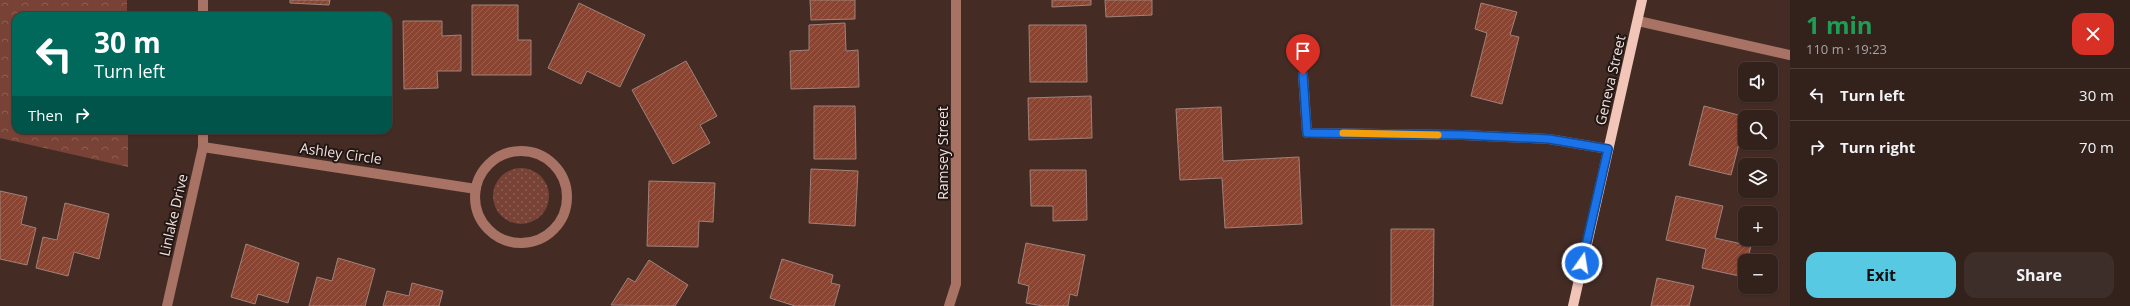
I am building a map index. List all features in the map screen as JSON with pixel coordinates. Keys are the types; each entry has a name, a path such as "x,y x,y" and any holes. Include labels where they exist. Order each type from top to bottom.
{"main road":[{"name":"Geneva Street","path":"1573,306 1642,0"}],"street":[{"path":"203,12 204,0"},
{"name":"Ramsey Street","path":"949,306 956,284 956,0"},
{"path":"1638,21 1790,55"},
{"path":"1303,75 1307,133 1463,135 1549,139 1608,149"},
{"name":"Linlake Drive","path":"167,306 203,147 203,134"},
{"name":"Ashley Circle","path":"203,147 476,189"},
{"path":"516,151 531,152 545,157 556,167 564,179 567,194 566,208 559,223 549,234 535,241 519,243 504,240 491,231 481,219 476,204 476,189 481,175 490,163 502,155 516,151"}],"green space":[{"path":"0,0 127,0 127,12 12,12 12,134 128,134 128,167 0,138"},
{"path":"515,168 527,168 541,176 549,190 547,207 541,216 527,224 515,224 505,219 498,212 493,202 493,190 498,180 505,173"}],"building":[{"path":"290,0 330,0 329,5 290,3"},
{"path":"810,0 855,0 855,19 811,20"},
{"path":"1052,0 1091,0 1091,5 1052,7"},
{"path":"1105,0 1152,0 1152,15 1106,17"},
{"path":"579,3 645,35 620,87 587,71 581,84 548,68"},
{"path":"1481,3 1517,12 1510,35 1519,37 1502,104 1471,96 1487,33 1475,29"},
{"path":"472,5 518,5 518,40 531,40 531,75 472,75"},
{"path":"403,21 442,21 442,36 461,35 461,71 437,71 438,88 404,89"},
{"path":"845,23 846,51 858,50 859,87 791,89 790,51 809,50 809,25"},
{"path":"1029,25 1086,25 1087,82 1030,82"},
{"path":"686,61 717,116 700,125 710,143 673,164 632,90"},
{"path":"1091,96 1092,138 1029,140 1028,98"},
{"path":"814,106 855,106 856,159 814,159"},
{"path":"1704,106 1738,115 1738,148 1731,175 1689,165"},
{"path":"1221,107 1223,161 1299,157 1302,224 1225,228 1222,178 1180,180 1176,109"},
{"path":"811,169 858,171 855,226 809,223"},
{"path":"1030,170 1086,170 1087,220 1053,221 1053,206 1031,206"},
{"path":"649,181 715,183 713,222 699,221 698,247 647,246"},
{"path":"0,191 27,197 21,224 36,228 27,265 0,259"},
{"path":"1676,196 1723,206 1715,238 1738,243 1738,246 1751,246 1749,254 1738,254 1738,276 1702,268 1706,249 1666,240"},
{"path":"65,203 109,214 99,259 74,252 68,276 36,268 43,237 57,240"},
{"path":"1391,229 1434,229 1433,306 1391,306"},
{"path":"1026,243 1085,255 1077,296 1070,294 1068,306 1043,306 1026,303 1029,286 1018,283"},
{"path":"246,244 299,263 288,303 258,294 255,304 231,297"},
{"path":"338,258 375,269 365,306 309,306 317,277 332,281"},
{"path":"782,259 833,275 831,283 840,285 834,306 795,306 770,298"},
{"path":"649,260 688,285 675,306 611,305 628,278 635,282"},
{"path":"1657,278 1694,286 1689,306 1651,306"},
{"path":"412,283 443,291 439,306 383,306 387,291 409,296"}],"slow traffic":[{"path":"1343,133 1438,135"}],"route":[{"path":"1303,75 1307,133 1463,135 1549,139 1608,149 1582,263"}]}
